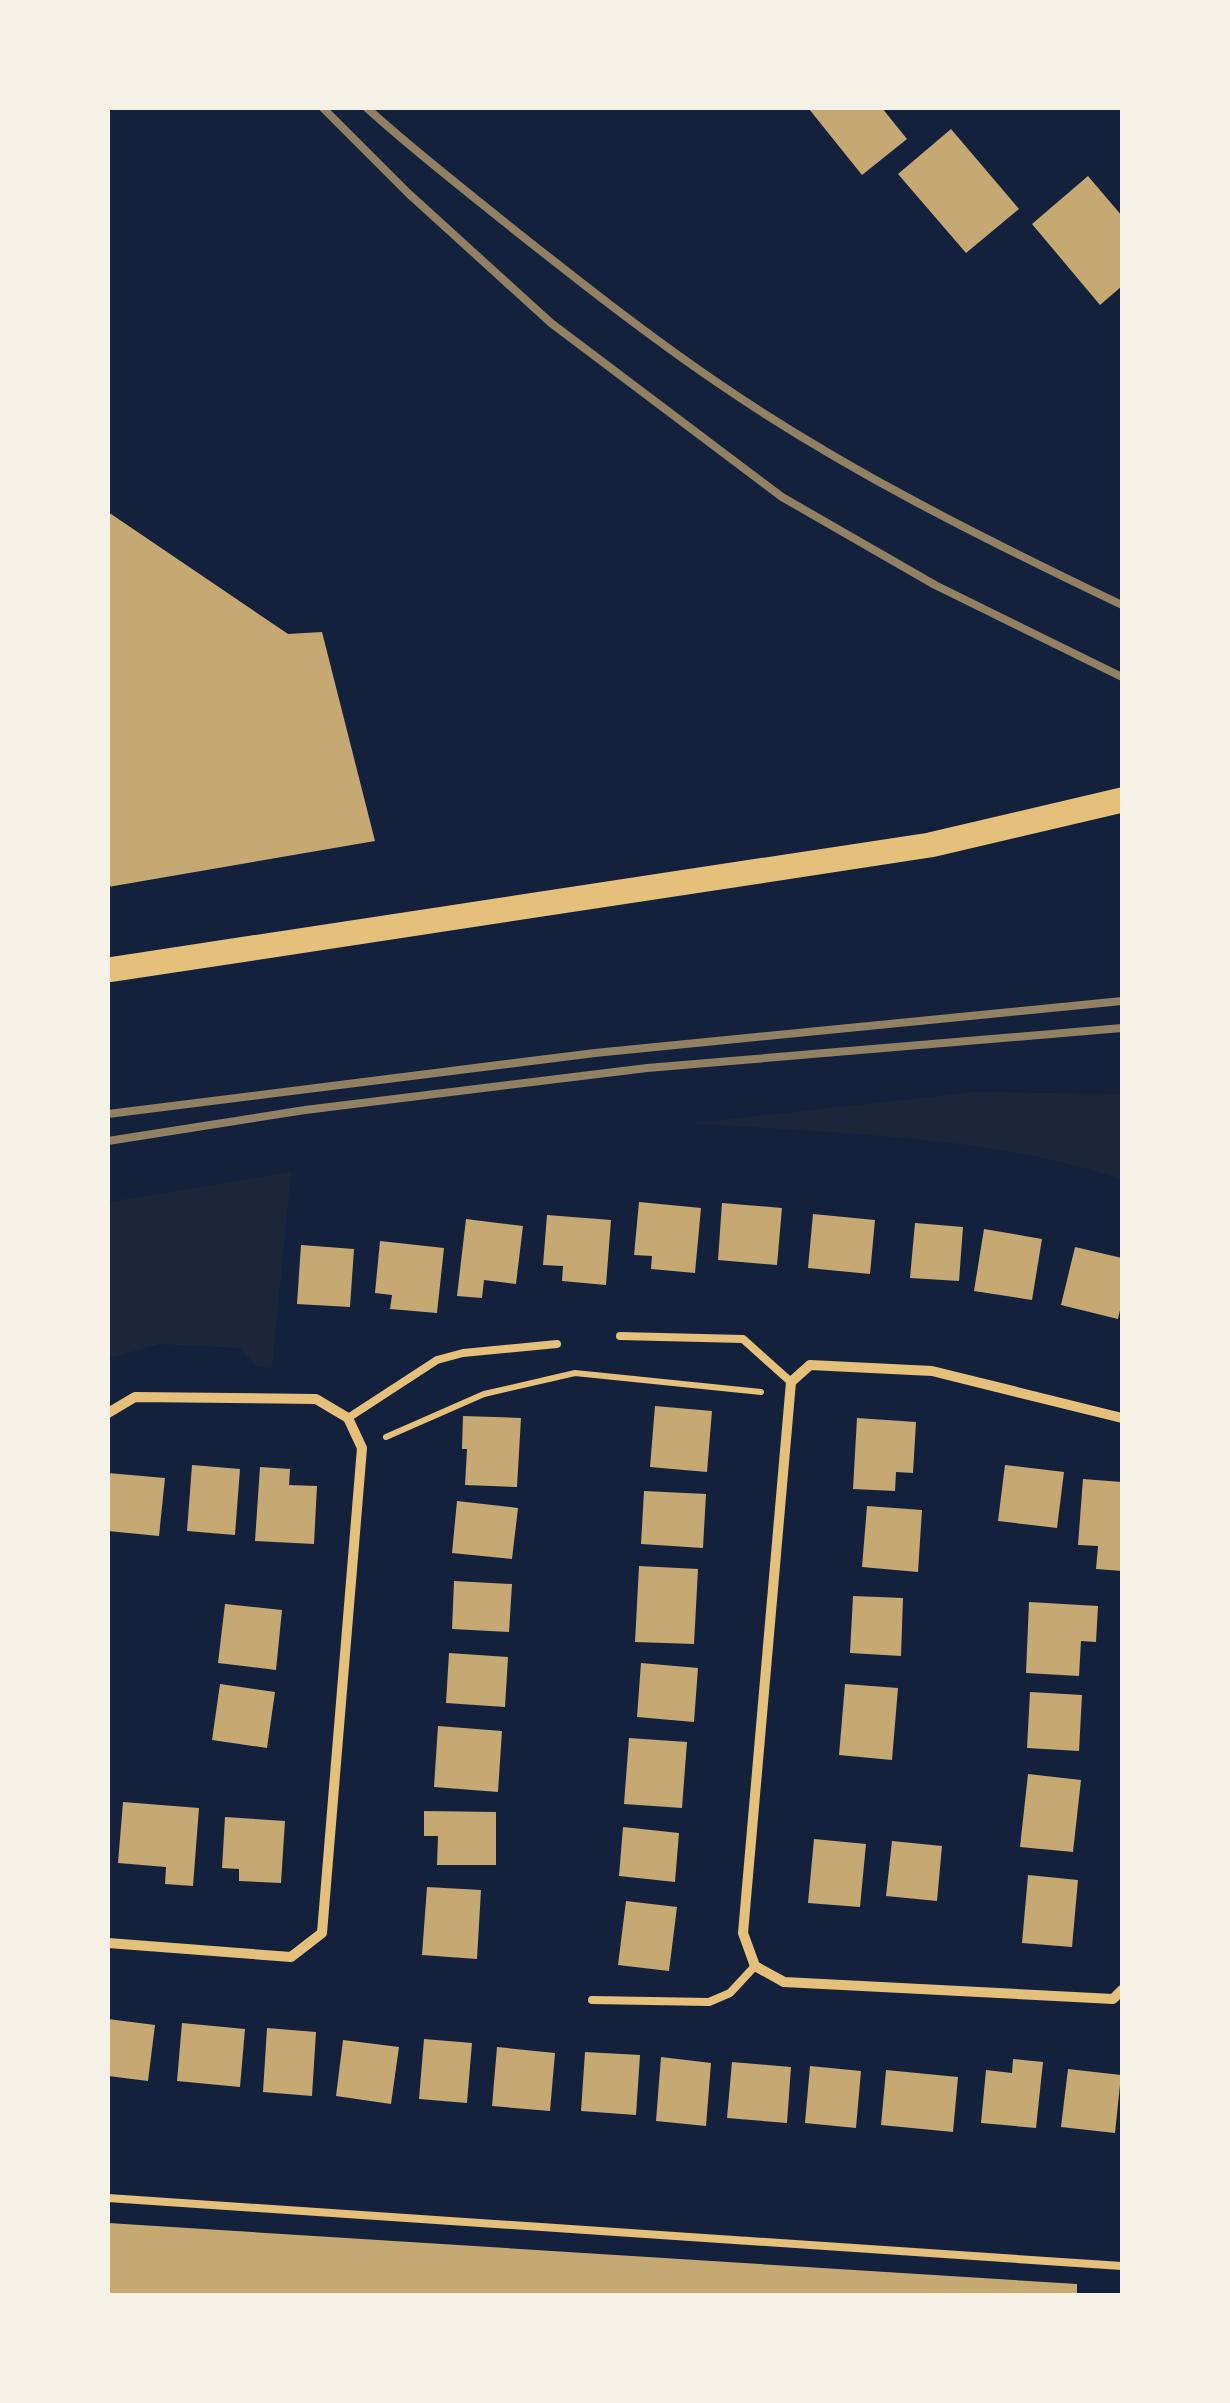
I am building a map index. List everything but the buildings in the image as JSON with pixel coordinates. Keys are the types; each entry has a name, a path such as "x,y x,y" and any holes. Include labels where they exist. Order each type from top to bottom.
{"main road":[{"path":"108,970 930,845 1122,800"}],"street":[{"path":"1122,1418 932,1371 810,1365 790,1388 743,1933 756,1966 784,1982 1113,1999 1122,1990"},
{"path":"108,1413 135,1397 316,1399 348,1418 362,1448 322,1933 291,1957 108,1943"}],"lane":[{"path":"620,1336 743,1339 790,1388"},
{"path":"348,1418 437,1360 463,1353 557,1344"},
{"path":"592,2000 709,2002 730,1994 756,1966"},
{"path":"108,2198 1122,2266"}],"path":[{"path":"362,1448 484,1394 575,1373 790,1388"}],"shaded area":[{"path":"975,1092 1122,1094 1122,1180 1073,1165 966,1145 693,1123"},
{"path":"291,1172 272,1368 258,1367 239,1348 159,1344 108,1359 108,1202"}],"railway":[{"path":"323,108 408,193 551,323 782,497 935,585 1122,677"},
{"path":"367,108 611,305 766,415 916,502 1122,605"},
{"path":"108,1114 595,1053 1122,1001"},
{"path":"108,1141 305,1110 647,1068 1122,1028"}]}
